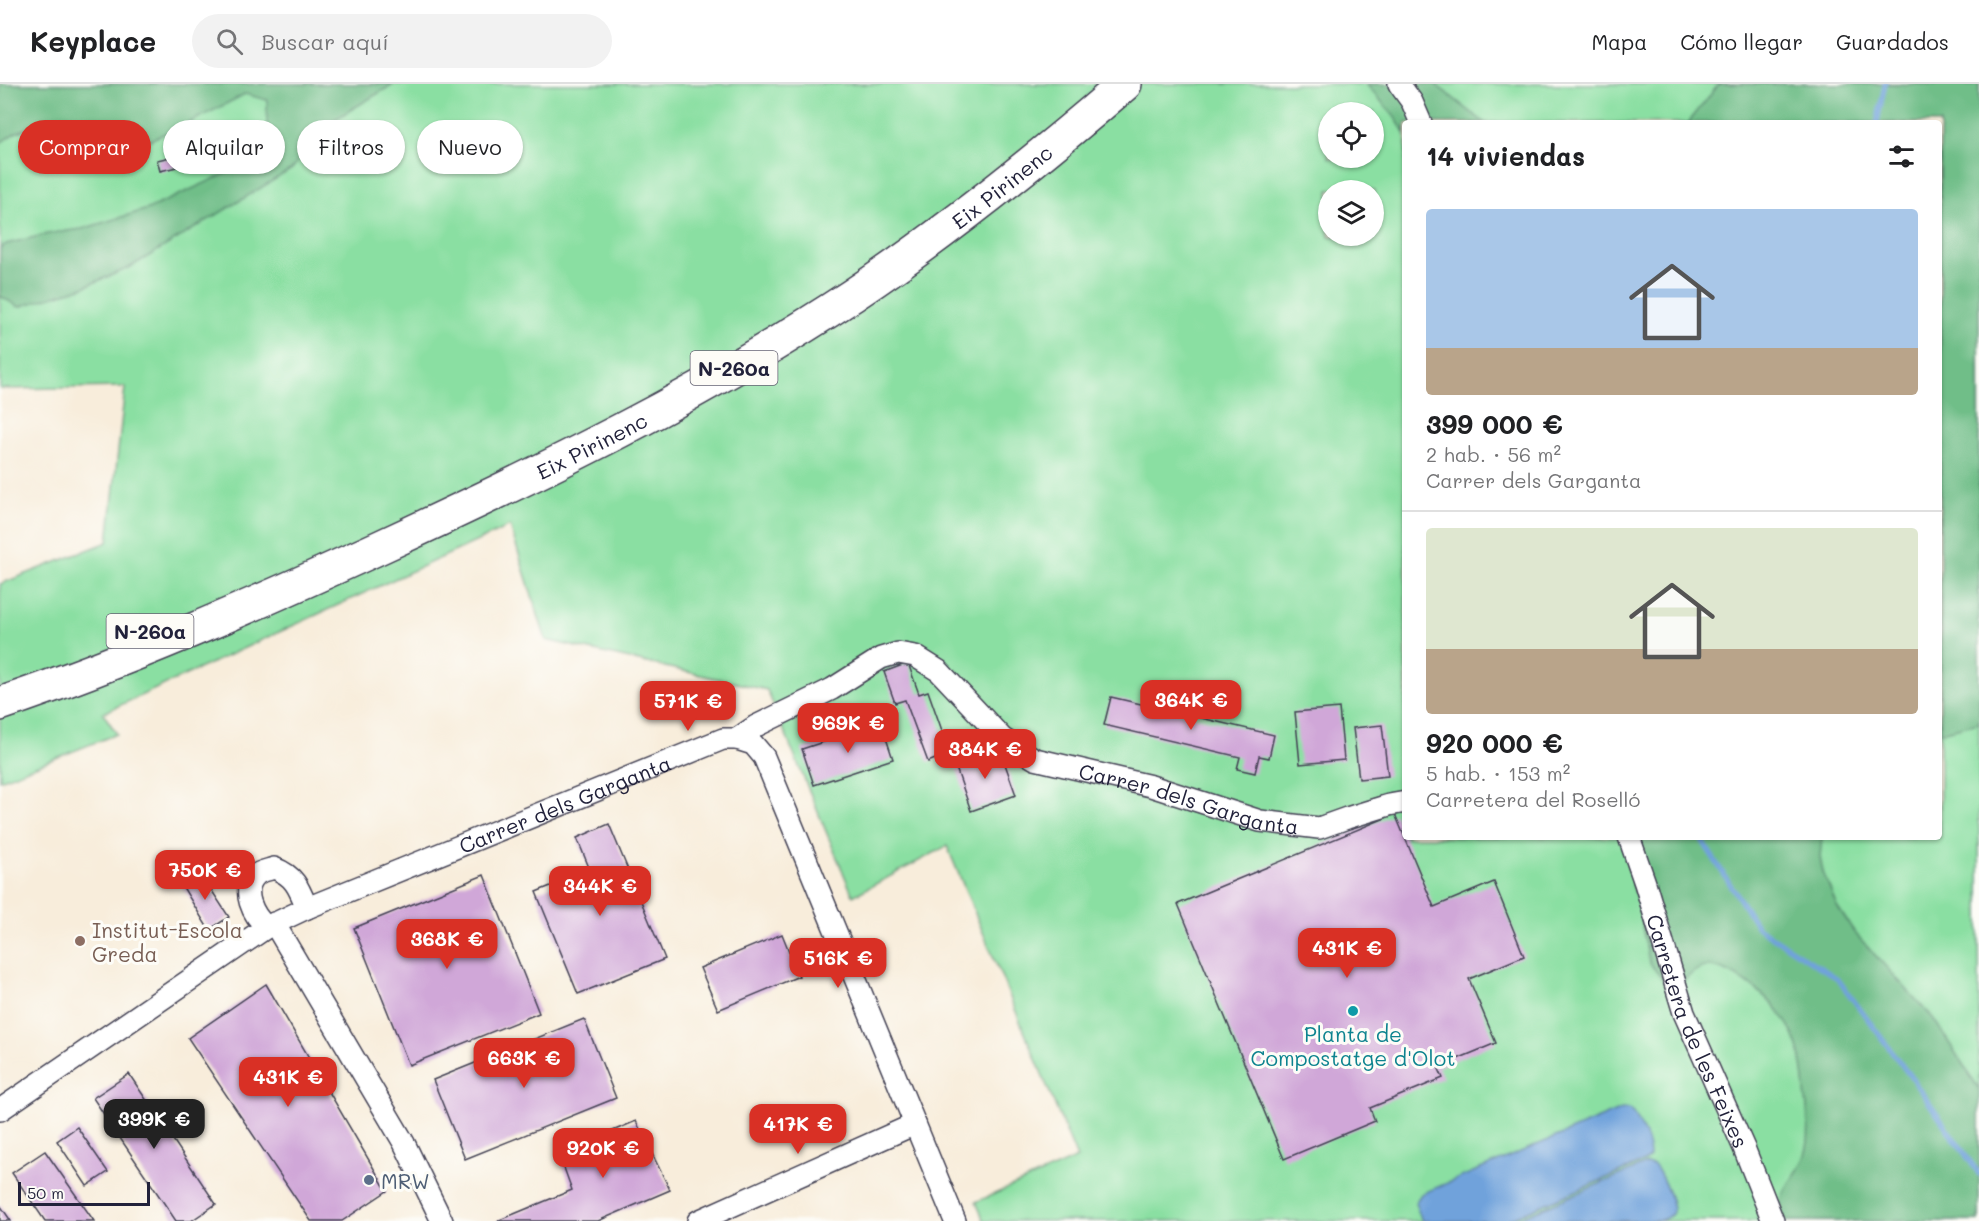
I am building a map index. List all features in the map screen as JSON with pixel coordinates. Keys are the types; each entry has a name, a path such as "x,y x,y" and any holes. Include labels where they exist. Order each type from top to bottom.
{"main road":[{"name":"Eix Pirinenc","path":"0,704 113,663 301,583 577,453 656,412 768,348 852,295 979,206 1125,84"},
{"name":"N-260a","path":"0,683 94,653 210,609 301,583"},
{"name":"N-260a","path":"0,721 67,691 113,663"}],"street":[{"path":"1400,84 1412,102 1420,120"},
{"name":"Carrer dels Garganta","path":"0,1110 271,925 723,739 737,739 756,726 832,688 881,658 898,653 915,656 939,671 1002,738 1035,759 1151,786 1260,821 1319,828 1402,803"},
{"path":"737,739 753,744 764,757 956,1221"},
{"name":"Carretera de les Feixes","path":"1630,840 1684,1013 1744,1148 1773,1221"},
{"path":"308,908 299,888 287,873 274,868 257,874 249,885 251,904 259,920 271,925 404,1143 442,1221"},
{"path":"698,1221 726,1215 915,1124"}],"green space":[{"path":"0,84 1979,84 1979,1221 984,1221 976,1202 1077,1158 947,846 853,896 767,690 546,640 510,526 103,713 117,734 0,780 0,584 108,542 125,387 0,389"},
{"path":"0,84 394,84 334,120 297,120 297,163 285,173 285,120 267,120 267,100 245,94 195,120 163,120 163,134 151,140 151,120 18,120 18,132 0,143"},
{"path":"1366,84 1435,84 1481,120 1402,120 1402,128 1384,102"},
{"path":"1719,84 1979,84 1979,723 1942,732 1942,120 1690,120"},
{"path":"225,174 284,174 129,268 81,288 19,307 0,296 0,249 6,244 52,233 82,229 148,209"},
{"path":"1621,840 1822,840 1820,857 1823,872 1837,906 1855,933 1933,1018 1979,1089 1979,1221 1783,1221 1781,1201 1783,1193 1805,1155 1808,1134 1802,1064 1792,1032 1766,997 1730,973 1704,967 1694,972 1682,983 1666,984 1649,962 1637,901"}],"water":[{"path":"1622,1109 1629,1109 1643,1131 1650,1157 1644,1162 1505,1221 1422,1221 1415,1203 1421,1194"},
{"path":"1646,1164 1656,1167 1665,1184 1673,1210 1672,1214 1666,1218 1658,1221 1512,1221"}],"building":[{"path":"163,159 163,170 160,171 157,160"},
{"path":"908,663 919,694 928,691 950,753 928,762 905,700 895,703 884,672"},
{"path":"1111,697 1274,735 1269,758 1259,756 1255,773 1237,769 1240,757 1104,725"},
{"path":"1339,708 1344,760 1300,764 1295,712"},
{"path":"881,723 893,759 814,785 802,749"},
{"path":"1382,725 1388,776 1359,779 1353,728"},
{"path":"1000,750 1016,795 971,811 955,765"},
{"name":"Planta de Compostatge d'Olot","path":"1395,814 1402,831 1402,840 1406,840 1434,907 1494,882 1524,956 1469,979 1496,1043 1438,1067 1443,1078 1370,1108 1375,1121 1284,1159 1178,904"},
{"path":"609,824 665,959 578,994 536,892 590,870 577,838"},
{"path":"199,871 229,917 209,930 181,884"},
{"path":"484,875 539,1013 409,1065 354,928"},
{"path":"782,934 799,976 718,1010 700,968"},
{"path":"266,984 387,1191 342,1221 311,1221 188,1038"},
{"path":"584,1019 616,1098 465,1159 433,1080"},
{"path":"129,1074 216,1204 191,1221 176,1221 93,1098"},
{"path":"636,1121 670,1190 598,1221 497,1221 572,1190 559,1154"},
{"path":"77,1127 108,1172 87,1186 57,1141"},
{"path":"45,1151 94,1221 45,1221 12,1173"},
{"path":"0,1205 11,1221 0,1221"}],"waterway":[{"path":"1878,120 1885,84"},
{"path":"1702,840 1758,928 1837,978 1979,1174"}],"place":[{"name":"Institut-Escola Greda","path":"80,941"},
{"name":"Planta de Compostatge d'Olot","path":"1353,1011"},
{"name":"MRW","path":"369,1180"}]}
